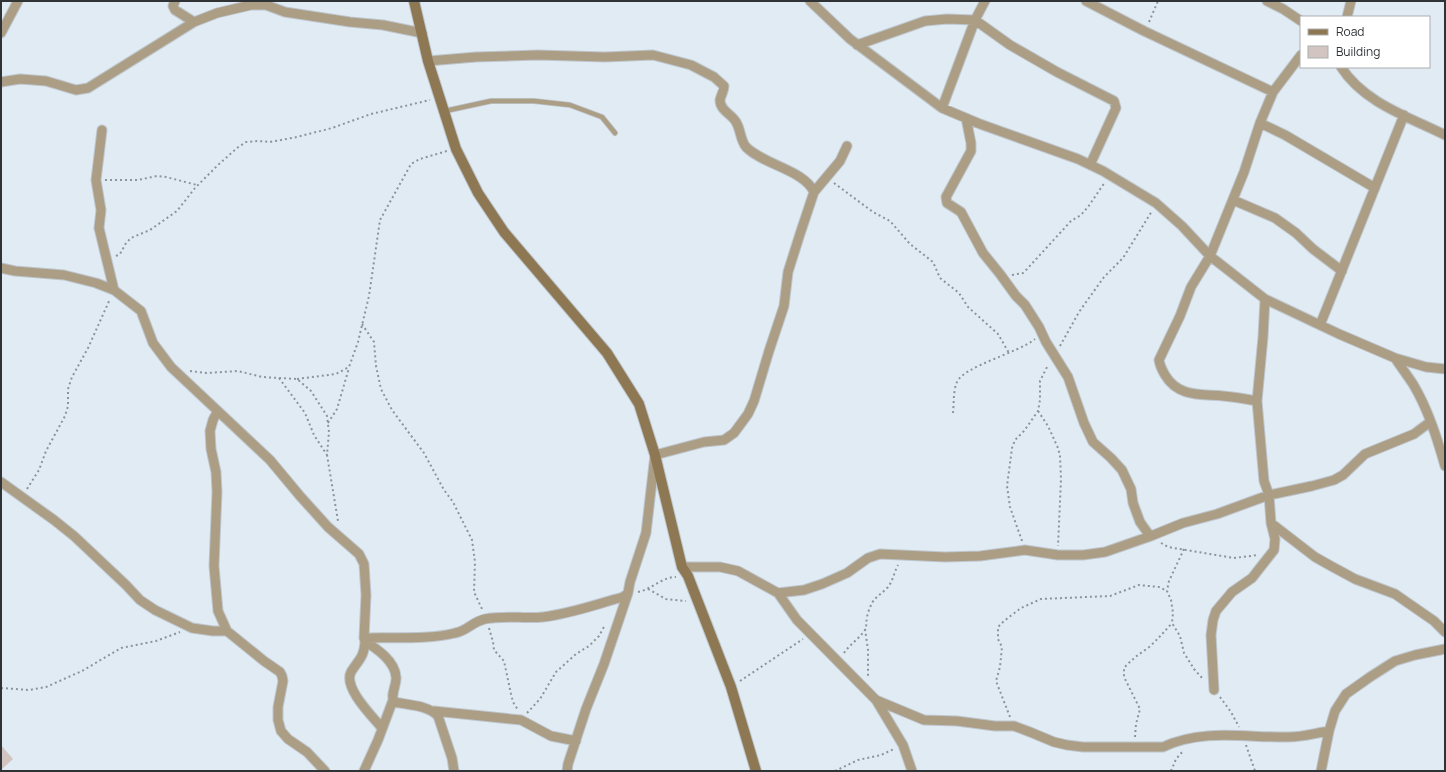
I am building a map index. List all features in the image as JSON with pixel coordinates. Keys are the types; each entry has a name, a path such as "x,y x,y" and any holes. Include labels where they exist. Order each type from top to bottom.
{"street":[{"path":"1,33 18,1"},
{"path":"175,1 173,6 176,10 194,22"},
{"path":"414,1 428,61 456,149 478,193 504,232 607,353 639,404 655,456 682,567 688,576 731,687 756,771"},
{"path":"810,1 857,45 942,108 1090,165 1110,175 1156,203 1182,226 1210,256 1265,299 1395,358 1426,367 1445,368"},
{"path":"942,108 976,20 985,1"},
{"path":"1086,1 1144,31 1273,92"},
{"path":"1267,1 1285,5 1300,20"},
{"path":"1347,16 1351,1"},
{"path":"1,82 20,79 46,81 76,90 88,88 194,22 217,13 251,4 266,5 285,12 350,22 383,25 422,33"},
{"path":"857,45 925,21 947,18 976,20 1010,45 1057,72 1114,101 1116,108 1090,165"},
{"path":"428,61 476,57 538,55 605,57 653,55 691,65 714,77 724,86 720,100 721,105 724,110 736,120 740,136 746,146 758,156 784,168 807,182 812,186 814,192"},
{"path":"1257,401 1184,392 1169,382 1160,366 1160,356 1180,316 1190,287 1210,256 1244,172 1260,123 1273,92 1300,56"},
{"path":"1342,68 1355,83 1379,103 1445,135"},
{"path":"1320,325 1404,115"},
{"path":"966,118 971,143 970,150 946,197 947,203 961,212 983,253 1016,296 1025,305 1039,327 1046,342 1068,377 1084,423 1093,442 1122,470 1131,489 1132,503 1140,522 1150,536"},
{"path":"1260,123 1285,135 1375,188"},
{"path":"102,130 96,180 101,210 99,228 114,290"},
{"path":"655,456 704,442 724,440 734,433 748,414 754,402 784,306 790,264 814,192 840,161 847,146"},
{"path":"1233,200 1274,218 1296,233 1313,249 1342,271"},
{"path":"1,268 15,271 64,275 96,283 114,290 141,311 153,343 171,367 217,412 270,460 328,527 359,554 364,564 366,595 365,639 363,655 350,675 351,685 358,699 382,728"},
{"path":"1214,690 1211,635 1216,611 1232,592 1252,578 1274,550 1275,539 1271,523 1269,495 1264,481 1257,401 1265,299"},
{"path":"1395,358 1413,385 1430,422 1445,466"},
{"path":"217,412 210,431 211,449 216,472 217,492 214,566 218,611 227,631 280,672 283,681 278,708 281,731 307,752 325,771"},
{"path":"778,593 804,590 822,584 847,573 868,558 880,554 945,557 980,556 1025,550 1058,555 1083,555 1105,552 1183,523 1217,514 1269,495 1334,480 1342,475 1365,454 1414,434 1430,422"},
{"path":"567,771 586,709 604,664 628,593 630,582 646,533 655,456"},
{"path":"1,482 74,536 140,600 155,610 192,628 212,631 227,631"},
{"path":"1271,523 1315,557 1355,579 1395,594 1434,621 1445,632"},
{"path":"682,567 720,567 738,571 778,593 797,620 876,700 903,745 912,771"},
{"path":"365,639 444,635 463,631 473,623 485,619 503,617 542,617 565,613 623,597 628,593"},
{"path":"364,771 393,700 396,676 392,666 384,655 365,639"},
{"path":"1321,771 1335,711 1346,694 1395,661 1445,649"},
{"path":"393,700 434,711 522,719 551,736 576,741"},
{"path":"876,700 924,720 957,721 995,726 1014,726 1054,742 1083,747 1163,747 1174,742 1196,736 1291,737 1329,732"},
{"path":"434,711 443,728 452,758 454,771"}],"lane":[{"path":"445,111 492,101 534,101 570,105 602,117 615,133"}],"path":[{"path":"1144,31 1158,1"},
{"path":"107,263 120,254 126,243 131,238 150,230 177,211 197,185 237,148 246,142 270,142 297,137 332,128 371,114 441,98"},
{"path":"328,423 337,409 358,342 369,296 380,220 411,164 420,159 456,149"},
{"path":"1000,274 1015,275 1023,273 1072,221 1081,215 1110,175"},
{"path":"96,180 138,180 157,176 166,176 197,185"},
{"path":"826,178 838,185 873,212 890,221 910,244 933,262 940,278 959,293 968,307 998,334 1009,353"},
{"path":"1025,550 1010,507 1007,486 1012,448 1015,440 1024,431 1038,411 1040,400 1040,381 1042,374 1068,333 1079,312 1104,277 1123,258 1156,203"},
{"path":"22,497 39,470 46,451 65,416 68,406 68,389 72,377 88,348 114,290"},
{"path":"362,324 374,342 376,366 381,389 392,410 424,453 453,502 472,540 475,562 474,592 490,632 494,650 504,661 513,702 522,719 540,699 556,672 576,654 589,646 599,636 607,623"},
{"path":"953,413 956,383 960,376 979,365 1030,344 1042,334"},
{"path":"171,367 206,373 238,371 262,377 297,379 336,374 349,367"},
{"path":"279,378 305,413 314,435 326,455"},
{"path":"297,379 311,391 327,416 326,455 338,521 341,527"},
{"path":"1038,411 1048,426 1060,456 1061,479 1058,555"},
{"path":"1150,536 1168,547 1234,558 1256,555 1274,550"},
{"path":"839,663 849,646 856,641 865,629 869,610 873,602 877,596 887,589 898,565 910,555"},
{"path":"628,593 648,589 671,577 688,576"},
{"path":"1014,726 996,681 1000,667 1002,647 998,639 998,628 1004,621 1021,608 1042,599 1110,596 1139,585 1159,587 1167,590"},
{"path":"648,589 666,599 698,601"},
{"path":"1136,746 1136,724 1140,709 1124,677 1124,668 1130,660 1137,657 1172,623"},
{"path":"1,688 29,690 46,687 82,671 121,648 161,639 192,628"},
{"path":"865,629 868,650 868,692"},
{"path":"731,687 811,634"},
{"path":"1171,771 1176,759 1196,736"},
{"path":"835,771 858,760 881,755 903,745"}],"building":[{"path":"1,745 13,759 1,770"}]}
